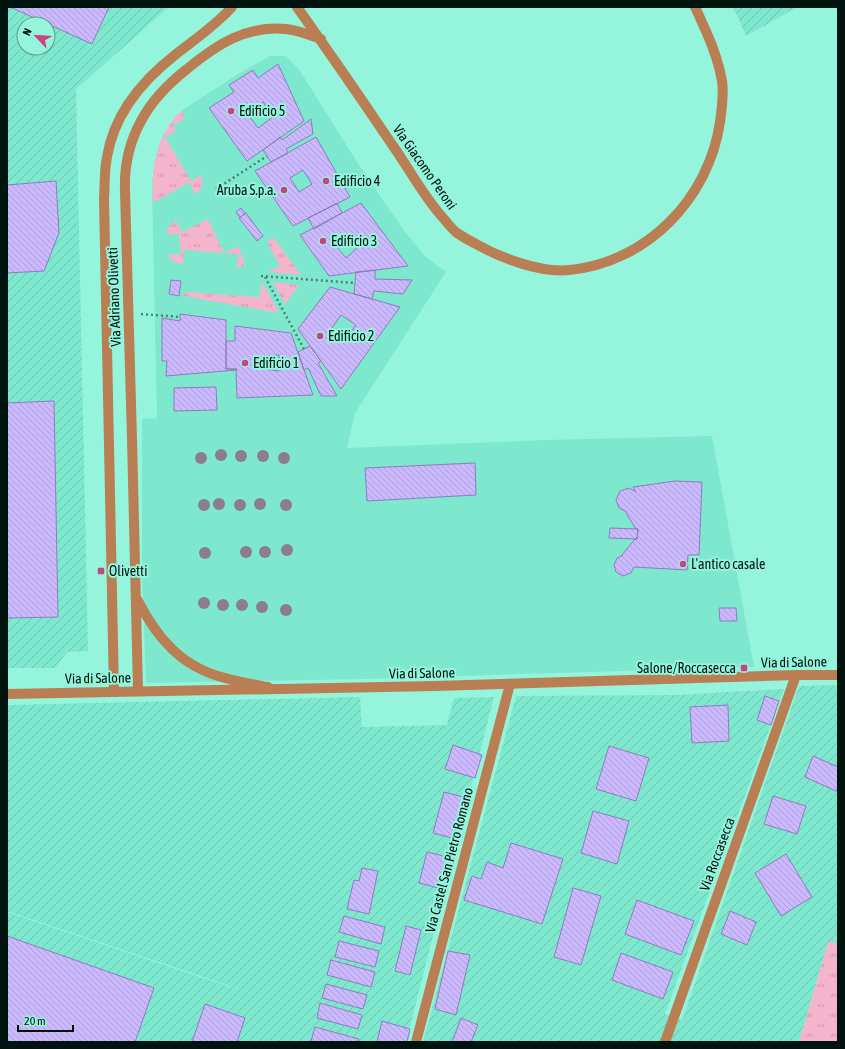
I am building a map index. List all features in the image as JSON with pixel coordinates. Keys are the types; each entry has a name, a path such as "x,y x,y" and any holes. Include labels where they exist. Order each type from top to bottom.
{"street":[{"name":"Via Adriano Olivetti","path":"114,692 104,199 107,155 118,122 129,102 144,83 162,65 211,26 232,7"},
{"name":"Via Giacomo Peroni","path":"297,7 321,39 401,157 421,190 437,212 456,232 476,245 499,256 522,264 549,269 568,270 589,267 608,261 642,245 682,209 699,184 712,156 719,131 722,107 722,82 717,57 695,7"},
{"name":"Via Adriano Olivetti","path":"138,691 125,191 125,170 134,135 140,121 157,96 169,84 219,45 243,34 264,30 285,29 297,31 321,39"},
{"path":"135,596 161,638 182,658 208,673 224,678 284,690"},
{"name":"Via Roccasecca","path":"665,1042 796,675"},
{"name":"Via di Salone","path":"7,694 284,690 838,675"},
{"name":"Via Castel San Pietro Romano","path":"416,1042 510,684"}],"path":[{"path":"216,189 267,156"},
{"path":"261,276 355,284"},
{"path":"264,277 304,349"},
{"path":"128,314 155,314 180,317"}],"shaded area":[{"path":"7,7 169,7 76,89 88,651 67,652 55,668 7,668"},
{"path":"732,7 797,7 746,36"},
{"path":"270,56 286,56 300,71 359,165 405,232 425,256 446,272 355,413 347,448 544,440 712,436 754,667 364,679 146,683 142,578 142,419 157,418 152,186 155,160 163,137 176,116 181,111 238,74"},
{"path":"838,685 838,943 828,943 799,1042 423,1042 516,696 676,695 784,689 665,1014 682,1020 799,686"},
{"path":"360,697 362,727 447,725 454,698 494,697 406,1042 7,1042 7,912 254,994 7,911 7,705"}],"green space":[{"path":"181,111 185,118 173,126 176,131 165,137 191,181 201,175 202,186 195,194 189,182 153,203 154,165 157,153 166,130"},
{"path":"208,219 224,253 184,250 183,264 172,260 168,255 181,254 179,234 167,234 168,228 176,221 182,232"},
{"path":"273,237 301,275 268,272 280,266 267,242"},
{"path":"238,246 244,264 241,267 237,267 238,254 224,253"},
{"path":"273,282 299,285 285,304"},
{"path":"261,283 265,287 279,313 184,296 184,292 260,297"},
{"path":"828,942 838,943 838,1042 799,1042"}],"building":[{"path":"10,7 109,7 92,44 56,28 56,16 30,16"},
{"name":"Edificio 5","path":"278,64 304,121 247,161 209,108 234,92 229,85 253,70 258,78","holes":["263,102 273,117 258,128 247,113"]},
{"path":"311,119 313,134 286,149 288,153 271,162 263,150 280,137 282,140"},
{"name":"Edificio 4","path":"316,137 350,197 293,226 255,171","holes":["303,170 312,184 299,192 290,178"]},
{"path":"56,181 59,233 44,271 7,273 7,185"},
{"path":"337,203 342,213 314,229 308,218"},
{"name":"Edificio 3","path":"361,203 408,266 329,276 300,235","holes":["349,234 359,246 346,258 336,246"]},
{"path":"241,208 245,213 240,218 236,212"},
{"path":"246,213 263,236 257,241 239,218"},
{"path":"375,270 375,279 412,280 403,294 374,291 372,299 354,294 356,272"},
{"path":"171,280 181,281 179,296 169,294"},
{"name":"Edificio 2","path":"330,287 400,307 341,389 298,329","holes":["341,315 356,325 344,341 330,331"]},
{"path":"180,314 226,320 226,369 237,370 166,376 167,361 162,361 162,318 180,321"},
{"name":"Edificio 1","path":"235,326 291,333 313,395 237,398 236,369 226,369 226,341 235,341","holes":["279,355 279,371 263,369 264,356"]},
{"path":"310,346 321,361 318,363 337,396 321,396 308,368 304,370 298,352"},
{"path":"216,387 217,410 174,411 174,388"},
{"path":"54,401 58,617 7,618 7,403"},
{"path":"475,463 476,495 367,501 365,468"},
{"path":"675,481 702,482 699,555 688,555 687,570 634,567 631,573 623,576 616,572 614,565 617,558 623,555 635,539 637,539 638,529 636,529 626,513 627,512 619,508 616,500 620,491 629,488 636,492 633,487"},
{"path":"610,528 638,529 637,539 609,538"},
{"path":"719,608 736,608 737,621 720,621"},
{"path":"765,696 779,701 771,725 757,720"},
{"path":"728,705 729,741 692,743 690,707"},
{"path":"453,745 482,755 475,778 445,769"},
{"path":"609,746 649,758 636,801 596,789"},
{"path":"813,756 838,767 838,787 836,791 805,777"},
{"path":"444,792 467,798 456,839 433,833"},
{"path":"773,796 806,806 797,834 764,824"},
{"path":"593,811 629,821 617,864 581,853"},
{"path":"511,843 563,859 542,924 464,900 472,876 481,879 487,862 503,868"},
{"path":"427,852 455,859 446,890 419,883"},
{"path":"786,854 812,897 781,916 755,873"},
{"path":"362,868 378,871 369,914 347,909 354,880 359,881"},
{"path":"573,888 601,896 581,965 554,957"},
{"path":"637,900 694,921 681,955 625,934"},
{"path":"730,911 756,922 747,945 721,934"},
{"path":"344,916 385,927 381,944 339,932"},
{"path":"406,926 421,930 410,975 395,971"},
{"path":"7,936 154,988 135,1042 7,1042"},
{"path":"339,941 379,951 375,967 335,957"},
{"path":"448,951 470,955 456,1015 435,1009"},
{"path":"621,953 673,972 663,999 612,980"},
{"path":"331,960 375,972 371,987 327,975"},
{"path":"326,984 367,995 363,1009 322,998"},
{"path":"320,1003 362,1015 358,1029 317,1018"},
{"path":"205,1004 245,1018 237,1042 192,1042"},
{"path":"461,1018 478,1025 471,1042 452,1042"},
{"path":"382,1021 410,1029 407,1042 377,1042"},
{"path":"315,1027 359,1039 358,1042 311,1041"}],"place":[{"name":"Edificio 5","path":"231,111"},
{"name":"Edificio 4","path":"326,181"},
{"name":"Aruba S.p.a.","path":"284,190"},
{"name":"Edificio 3","path":"323,241"},
{"name":"Edificio 2","path":"320,336"},
{"name":"Edificio 1","path":"245,363"},
{"name":"L'antico casale","path":"683,564"},
{"name":"Olivetti","path":"101,571"},
{"name":"Salone/Roccasecca","path":"744,668"}]}
